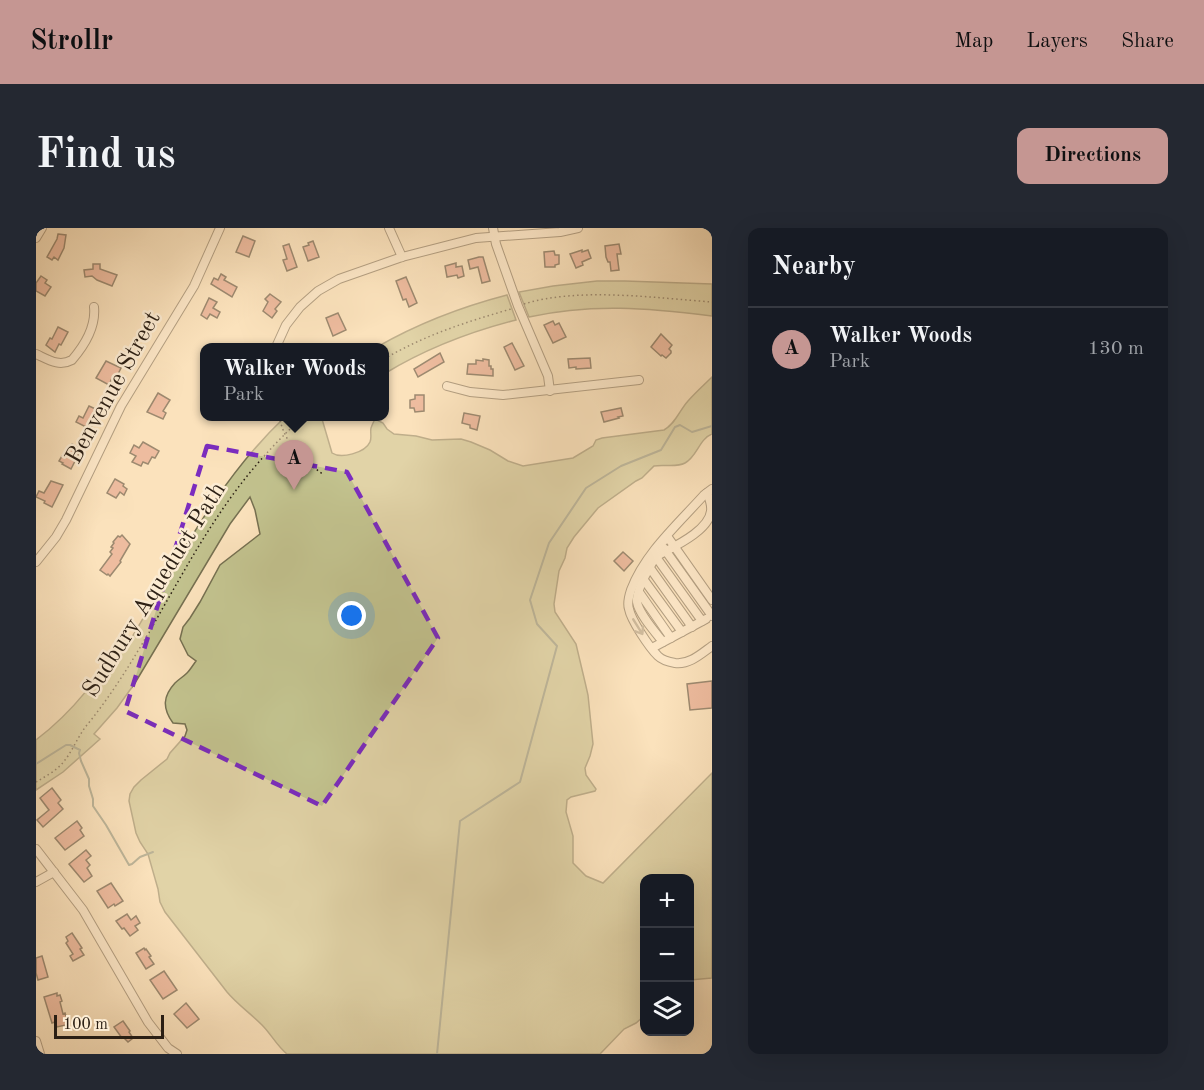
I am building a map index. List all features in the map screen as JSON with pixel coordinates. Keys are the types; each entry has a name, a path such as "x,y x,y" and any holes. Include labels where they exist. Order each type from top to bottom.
{"street":[{"path":"36,238 42,228"},
{"name":"Benvenue Street","path":"36,562 66,520 121,406 194,286 220,228"},
{"path":"389,228 402,257"},
{"path":"278,343 286,325 308,298 339,279 402,257 494,232 560,232 578,228"},
{"path":"494,232 496,246 518,306 548,376 550,391"},
{"path":"36,354 58,363 72,360 92,329 93,308"},
{"path":"447,386 491,395 510,395 639,380"},
{"path":"710,491 667,536 631,590 628,604 631,616 652,648 658,656 665,660 675,663 692,660 712,646"},
{"path":"664,548 674,546 694,534 708,520 711,507 710,491"},
{"path":"667,536 712,600"},
{"path":"663,642 639,608 637,600 648,565 664,548 667,536"},
{"path":"652,648 712,616 664,548"},
{"path":"656,557 702,621"},
{"path":"648,565 692,627"},
{"path":"644,580 682,632"},
{"path":"639,592 671,638"},
{"path":"36,849 83,910 148,1022 168,1047 177,1054"},
{"path":"36,882 54,872"},
{"path":"36,1041 40,1054"}],"path":[{"path":"389,356 424,338 465,322 546,299 598,295 712,302"},
{"path":"280,421 284,435 297,452 324,475"},
{"name":"Sudbury Aqueduct Path","path":"36,782 64,762 85,727 122,678 221,511 248,474 300,421"}],"highlighted area":[{"path":"207,446 347,472 438,638 322,806 125,711"}],"green space":[{"path":"597,281 712,284 712,316 598,308 529,317 519,292"},
{"path":"507,295 516,320 448,342 389,371 389,343 385,343 440,317"},
{"path":"712,377 712,434 685,463 654,466 642,478 598,508 567,548 559,571 555,612 576,644 588,695 593,744 585,768 586,775 596,789 567,800 566,812 573,836 573,863 586,876 603,883 712,773 712,978 694,980 694,874 640,874 640,1020 624,1029 600,1054 287,1054 262,1025 227,992 165,912 160,902 148,854 136,833 129,801 134,787 167,759 185,736 187,730 185,724 173,723 165,702 171,688 196,661 188,655 180,639 183,627 220,565 260,534 250,497 230,524 135,683 94,734 100,739 63,772 36,790 36,740 75,705 125,635 132,637 201,521 240,467 281,421 323,421 332,453 336,455 353,454 367,446 371,440 371,428 374,421 379,421 394,434 432,440 461,439 523,466 573,458 593,446 596,440 664,430 688,401"}],"building":[{"path":"58,234 66,235 64,248 58,260 54,257 52,260 47,257"},
{"path":"243,236 255,241 249,257 236,252"},
{"path":"313,241 319,257 308,261 303,247"},
{"path":"289,244 297,267 287,271 283,260 287,259 283,246"},
{"path":"619,244 621,254 617,254 619,270 611,271 605,246"},
{"path":"582,250 582,252 588,250 591,258 576,268 570,254"},
{"path":"554,251 555,255 559,255 559,264 555,267 545,267 544,252"},
{"path":"483,257 490,281 482,283 478,267 470,269 468,260"},
{"path":"456,263 456,267 462,266 464,276 447,277 445,266"},
{"path":"93,264 100,264 100,269 117,275 112,286 92,276 85,277 84,270 93,269"},
{"path":"221,274 226,277 224,280 237,287 232,297 211,284 214,278 218,280"},
{"path":"41,276 51,287 45,296 36,291 36,283"},
{"path":"406,277 417,303 409,307 406,299 403,300 396,281"},
{"path":"270,294 281,302 272,318 263,311 268,302 265,299"},
{"path":"209,298 217,302 213,308 220,312 217,318 210,314 207,319 201,315"},
{"path":"338,313 346,330 333,336 326,318"},
{"path":"553,321 555,325 559,323 566,337 553,343 544,325"},
{"path":"58,327 68,332 55,352 46,345"},
{"path":"661,334 672,345 669,349 671,353 666,358 651,347"},
{"path":"512,343 524,366 515,370 504,347"},
{"path":"440,353 444,362 418,377 414,369"},
{"path":"590,358 591,368 569,368 568,359"},
{"path":"483,359 489,360 493,376 467,374 468,364 476,364 476,360 483,361"},
{"path":"106,361 121,368 115,380 112,378 109,385 96,378"},
{"path":"158,393 170,400 163,411 166,413 163,419 147,412"},
{"path":"415,395 424,395 424,411 415,412 414,408 410,408 410,400 415,399"},
{"path":"89,406 100,411 90,429 76,422 79,416 83,418"},
{"path":"621,408 623,416 604,422 601,412"},
{"path":"464,413 480,416 477,430 462,423"},
{"path":"143,442 159,451 148,464 143,462 141,466 132,462 136,456 130,453 134,445 139,448"},
{"path":"72,444 81,449 71,469 59,461 62,456 65,457"},
{"path":"115,479 124,484 123,486 127,489 124,495 120,492 116,498 107,493"},
{"path":"51,481 63,485 52,507 36,497 39,491 44,493"},
{"path":"122,535 130,544 121,562 110,576 107,575 100,570 112,554 110,552 113,542"},
{"path":"623,552 633,561 624,571 614,561"},
{"path":"712,681 712,708 690,710 687,684"},
{"path":"52,788 61,800 58,803 63,809 43,827 37,820 49,810 40,798"},
{"path":"77,821 84,836 65,850 55,838"},
{"path":"86,850 91,856 86,860 90,865 87,868 92,876 84,882 69,864"},
{"path":"111,883 123,901 108,908 97,891"},
{"path":"127,914 131,920 136,916 140,923 135,926 138,930 130,936 116,921"},
{"path":"72,933 84,955 73,961 70,956 73,954 66,943 68,941 66,937"},
{"path":"144,948 154,964 146,969 136,953"},
{"path":"42,956 48,977 38,980 36,958"},
{"path":"164,971 177,990 163,999 150,980"},
{"path":"57,993 57,996 60,995 63,1014 65,1013 67,1019 65,1019 66,1025 57,1027 55,1022 52,1023 44,997"},
{"path":"186,1003 199,1019 187,1028 174,1014"},
{"path":"123,1021 133,1038 128,1042 114,1027"}],"waterway":[{"path":"437,1054 460,821 520,782 557,646 537,624 530,600 549,543 586,488 621,466 661,450 675,427 680,425 692,432 712,426"},
{"path":"36,764 66,745 80,750 81,761 89,779 93,806 129,865 153,852"}],"place":[{"name":"Walker Woods","path":"294,490"}]}
